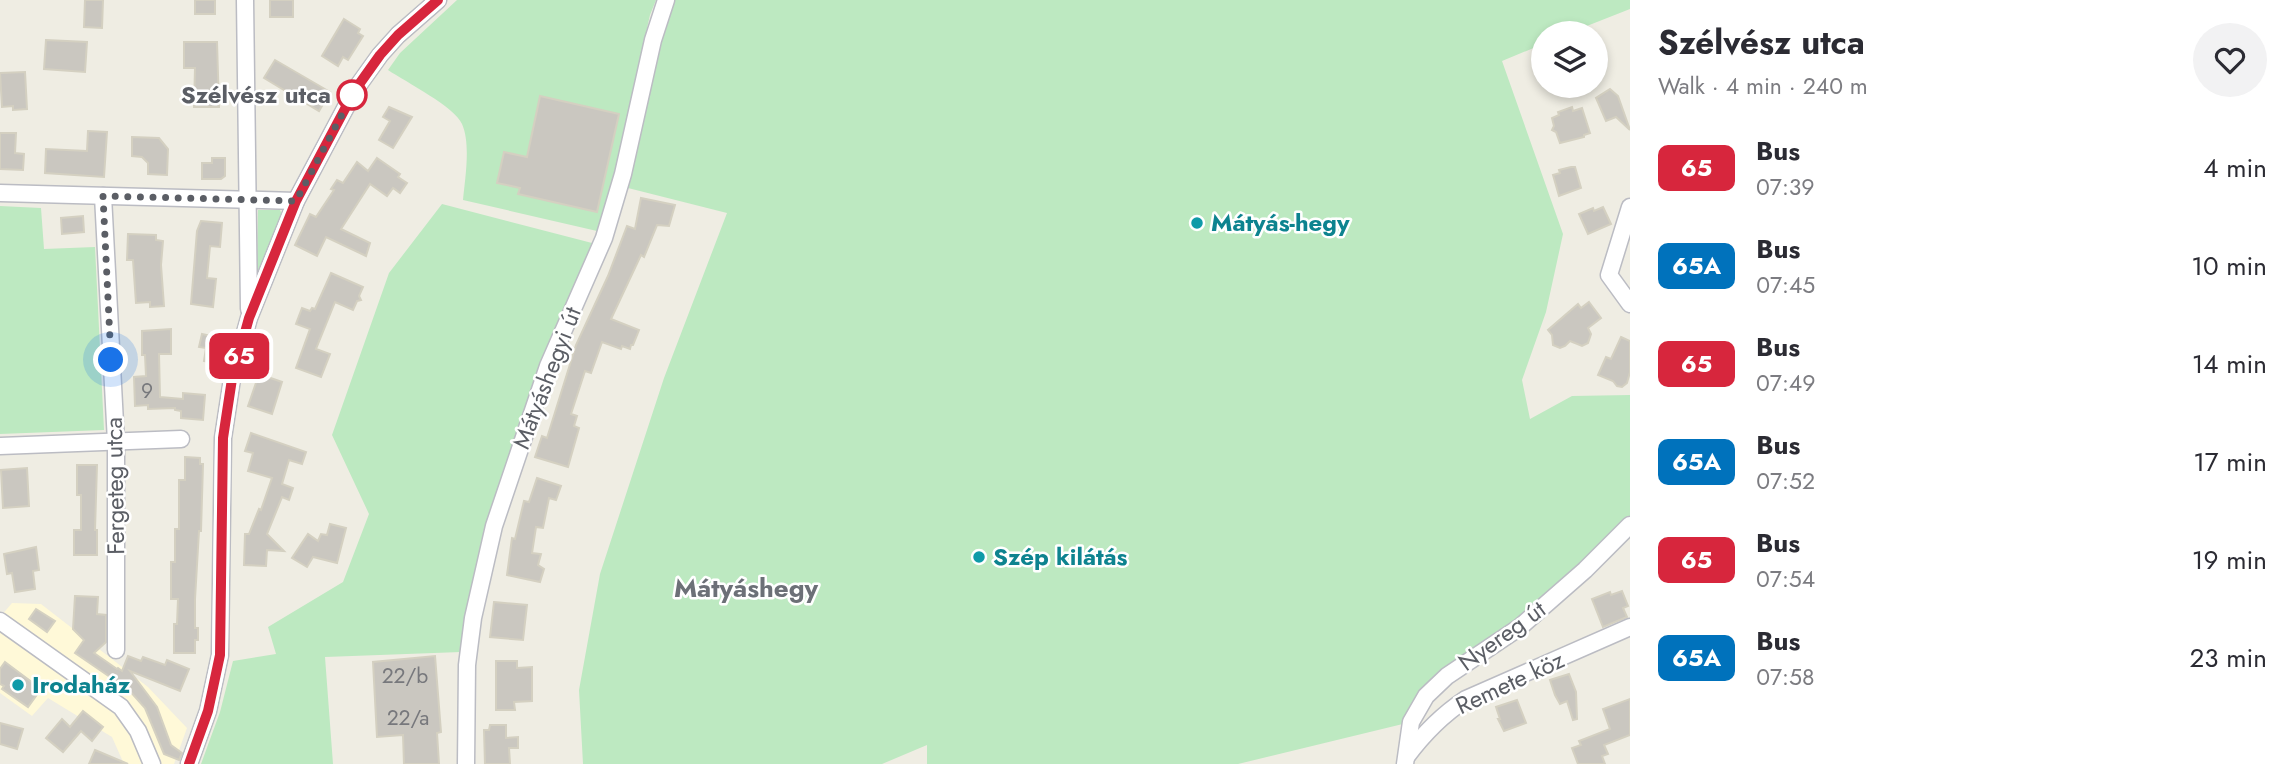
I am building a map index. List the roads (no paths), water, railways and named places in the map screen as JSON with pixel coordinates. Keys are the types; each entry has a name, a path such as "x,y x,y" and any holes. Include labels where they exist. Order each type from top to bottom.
{"street":[{"path":"246,0 249,318"},
{"path":"189,764 208,711 220,655 223,438 232,379 249,318 296,201 355,90 376,59 398,35 438,0"},
{"name":"Mátyáshegyi út","path":"466,764 467,665 473,618 494,526 548,366 604,239 618,193 653,40 666,0"},
{"path":"0,193 296,201"},
{"name":"Fergeteg utca","path":"103,196 116,442 116,650"},
{"path":"1630,207 1609,275 1630,304"},
{"path":"0,446 181,439"},
{"name":"Nyereg út","path":"1405,762 1411,722 1426,696 1447,676 1520,627 1585,570 1630,525"},
{"path":"0,621 121,707 138,731 152,764"},
{"name":"Remete köz","path":"1405,762 1423,734 1444,713 1466,699 1630,627"}],"place":[{"name":"Szélvész utca","path":"352,95"},
{"name":"Mátyás-hegy","path":"1197,223"},
{"name":"Szép kilátás","path":"979,557"},
{"name":"Irodaház","path":"18,685"}],"district":[{"name":"Mátyáshegy","path":"746,588"}]}
